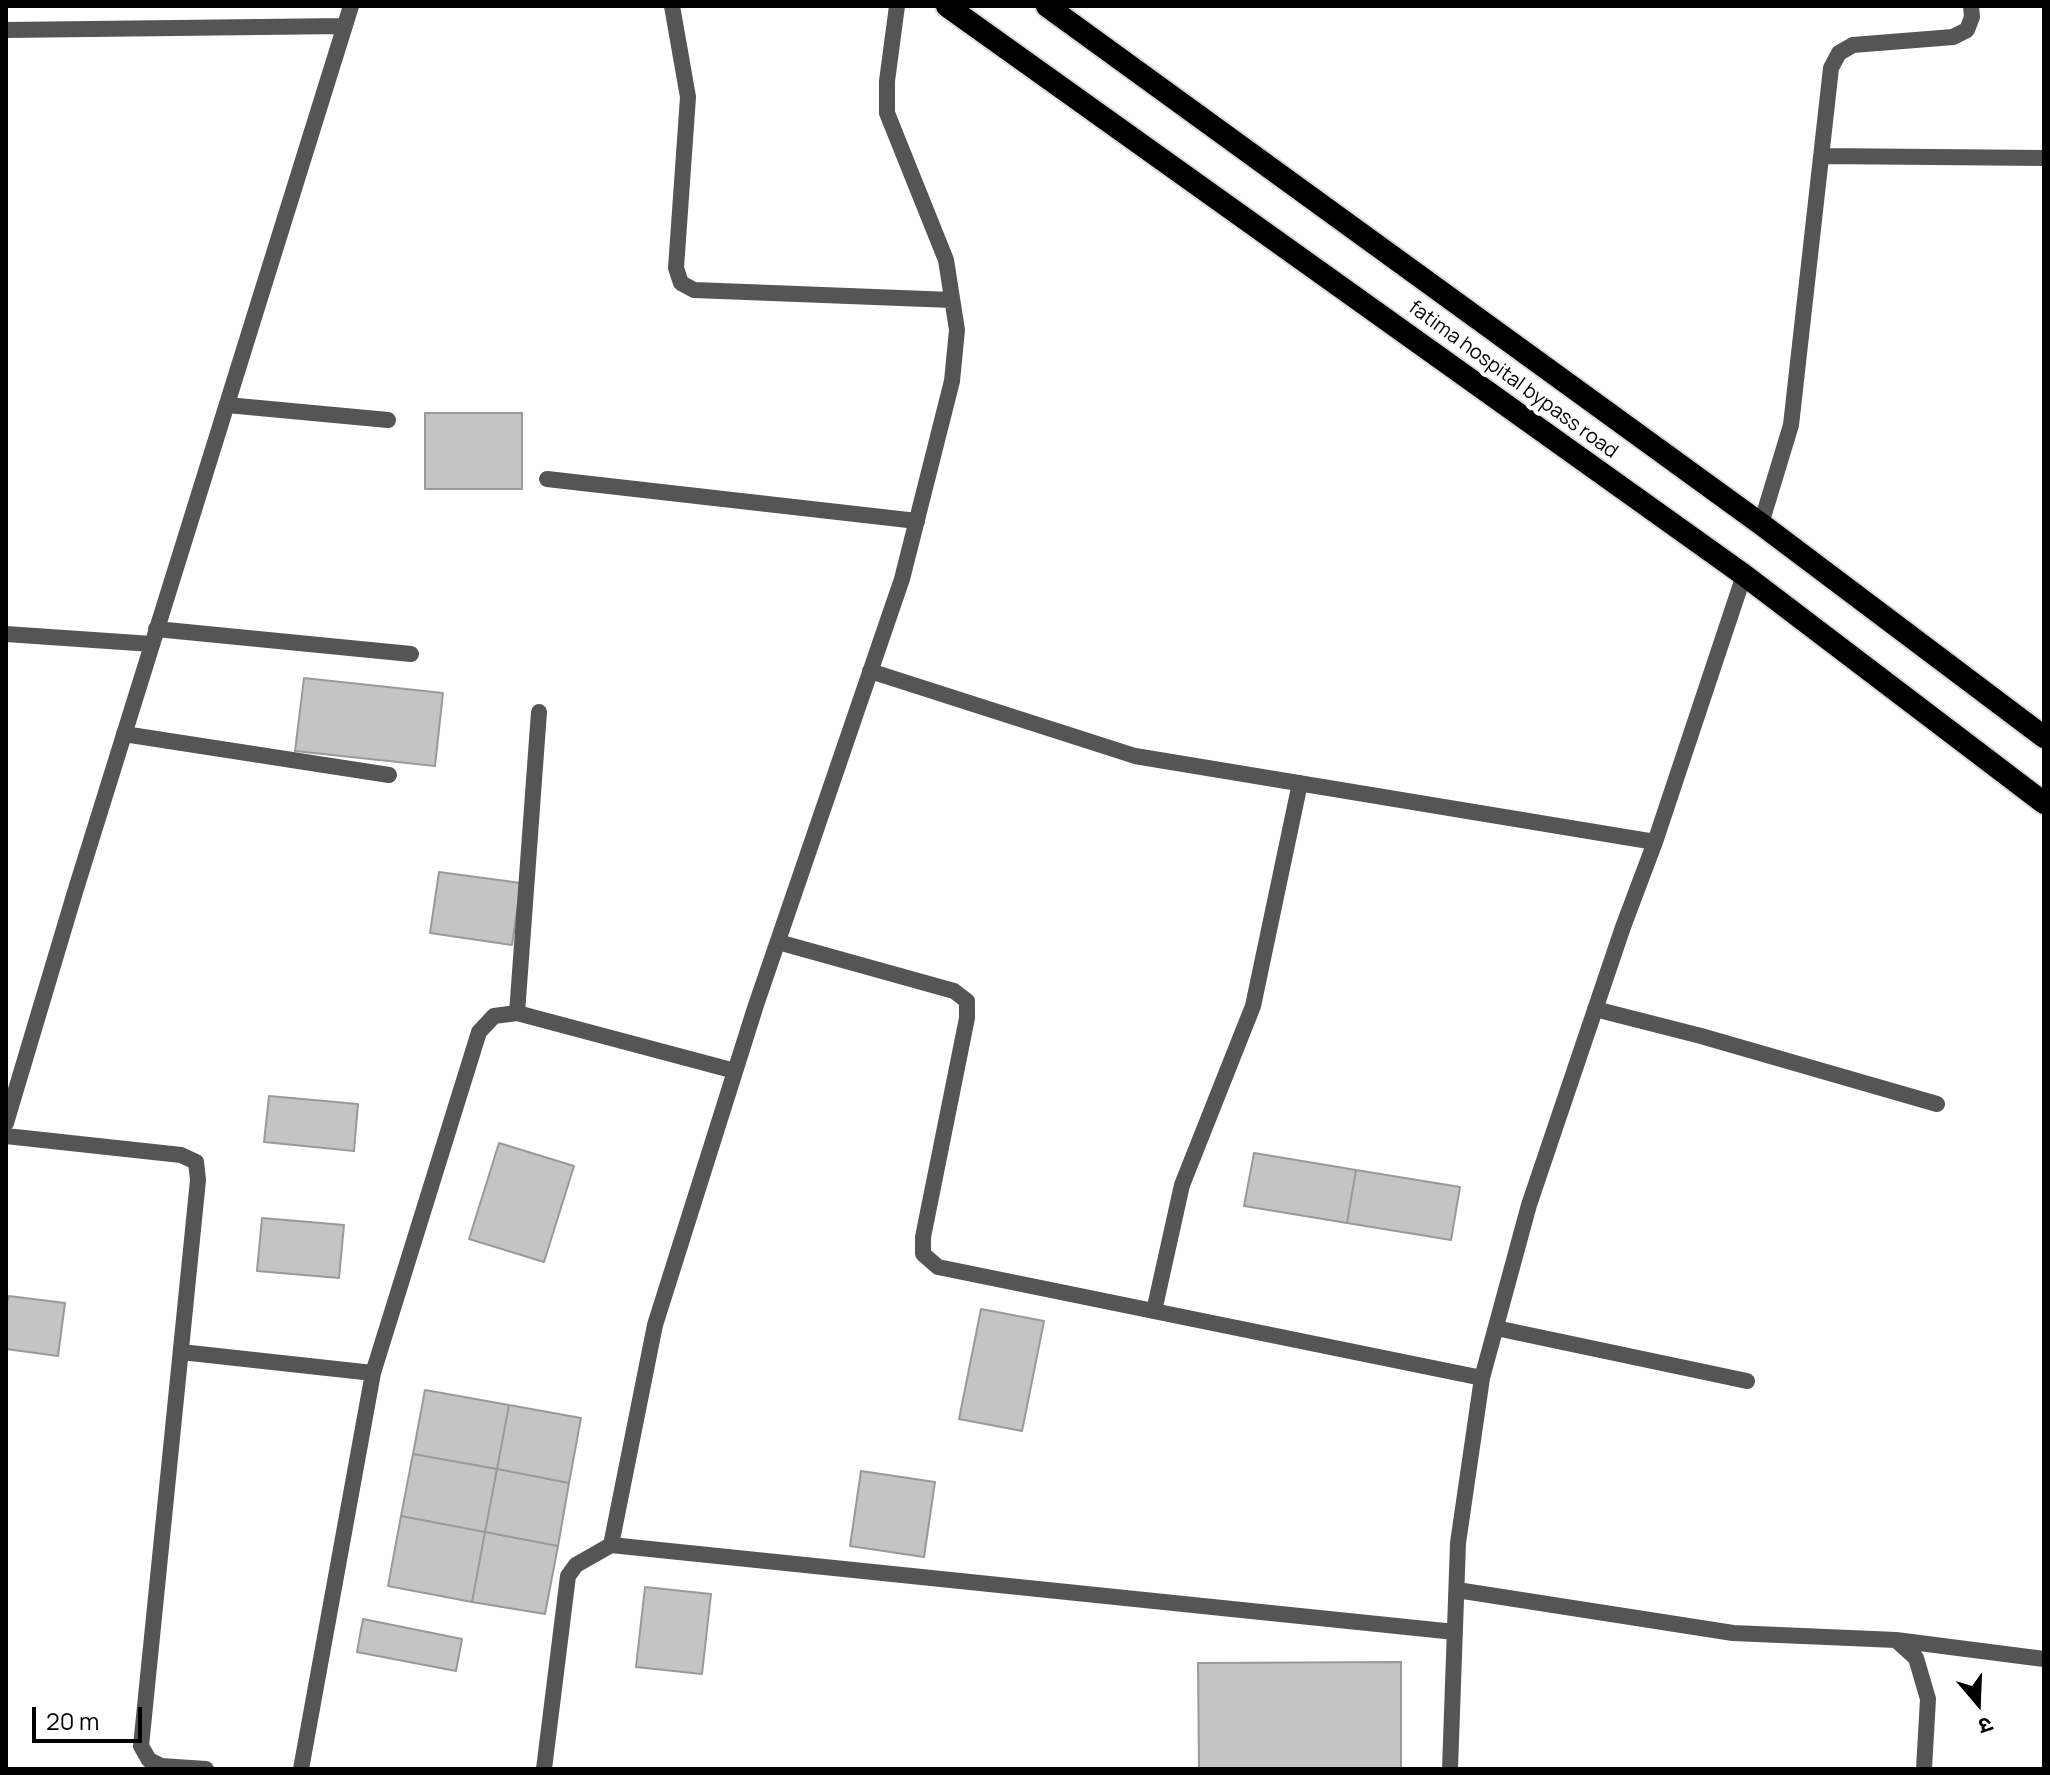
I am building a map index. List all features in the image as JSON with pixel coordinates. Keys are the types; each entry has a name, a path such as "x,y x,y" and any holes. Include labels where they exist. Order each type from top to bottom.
{"highway":[{"name":"fatima hospital bypass road","path":"947,6 1744,575 2044,803"},
{"name":"fatima hospital bypass road","path":"1047,6 1761,524 2044,737"}],"street":[{"path":"6,1123 351,6"},
{"path":"672,6 688,97 676,268 681,283 694,290 952,300"},
{"path":"611,1545 655,1325 735,1071 902,579 952,381 957,330 946,260 887,113 887,81 897,6"},
{"path":"1761,524 1791,425 1831,68 1839,53 1853,45 1953,37 1967,30 1972,17 1971,6"},
{"path":"6,30 344,26"},
{"path":"1821,156 2044,158"},
{"path":"227,405 388,420"},
{"path":"547,479 917,521"},
{"path":"1450,1769 1458,1543 1482,1378 1529,1205 1744,575"},
{"path":"6,634 154,636 411,654"},
{"path":"870,671 1135,756 1655,842"},
{"path":"517,1013 539,712"},
{"path":"124,734 389,775"},
{"path":"1154,1311 1182,1185 1253,1006 1300,783"},
{"path":"778,942 954,991 967,1001 967,1018 923,1237 923,1254 938,1267 1482,1378"},
{"path":"1595,1009 1937,1104"},
{"path":"301,1769 373,1373 479,1032 494,1016 517,1013 735,1071"},
{"path":"6,1136 181,1155 196,1162 198,1180 141,1746 149,1760 161,1766 206,1769"},
{"path":"1496,1328 1747,1381"},
{"path":"181,1352 373,1373"},
{"path":"544,1769 568,1576 576,1565 611,1545 1455,1632"},
{"path":"1457,1590 1733,1633 1896,1640 2044,1659"},
{"path":"1896,1640 1916,1658 1928,1699 1924,1769"}],"building":[{"path":"425,413 522,413 522,489 425,489"},
{"path":"304,678 443,693 435,766 295,751"},
{"path":"439,872 521,883 512,945 430,933"},
{"path":"269,1096 358,1104 354,1151 264,1142"},
{"path":"499,1143 574,1166 544,1262 469,1239"},
{"path":"1254,1153 1356,1170 1347,1223 1244,1206"},
{"path":"1356,1170 1460,1187 1451,1240 1347,1223"},
{"path":"262,1218 344,1225 339,1278 257,1271"},
{"path":"9,1296 65,1303 58,1356 6,1349 6,1306"},
{"path":"981,1309 1044,1321 1022,1431 959,1419"},
{"path":"425,1390 509,1405 497,1469 413,1454"},
{"path":"509,1405 581,1418 569,1483 497,1469"},
{"path":"413,1454 497,1469 485,1532 401,1516"},
{"path":"497,1469 569,1483 558,1546 485,1532"},
{"path":"861,1471 935,1482 924,1557 850,1546"},
{"path":"401,1516 485,1532 472,1602 388,1586"},
{"path":"485,1532 558,1546 545,1614 472,1602"},
{"path":"645,1587 711,1594 702,1674 636,1667"},
{"path":"363,1619 462,1639 456,1671 357,1652"},
{"path":"1401,1662 1401,1769 1199,1769 1198,1663"}]}
